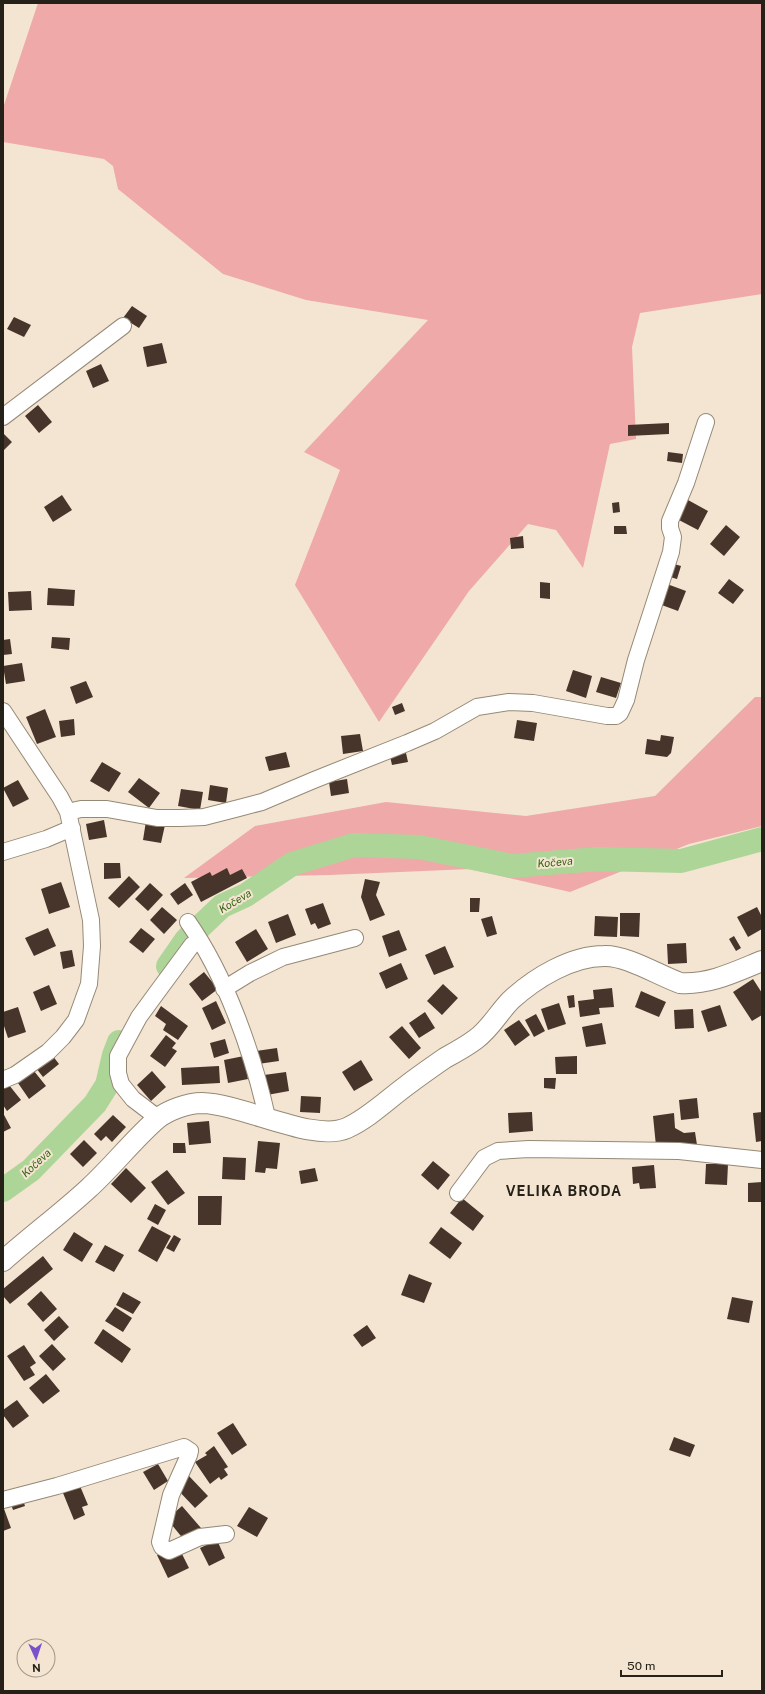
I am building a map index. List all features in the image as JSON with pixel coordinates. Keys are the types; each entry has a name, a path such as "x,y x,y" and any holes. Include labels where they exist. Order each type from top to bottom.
{"main road":[{"path":"3,1261 89,1188 158,1118 176,1109 201,1103 227,1106 304,1129 324,1132 346,1129 377,1110 405,1086 478,1038 512,1000 534,982 560,968 584,958 605,956 618,958 680,983 689,984 710,981 762,961"}],"street":[{"path":"3,417 123,326"},
{"path":"68,812 81,809 107,809 157,818 204,817 262,802 407,744 435,731 478,707 509,702 533,703 607,716 616,716 620,713 626,700 636,660 671,552 673,537 670,528 670,521 686,483 706,422"},
{"path":"3,711 60,797 68,812 91,920 92,946 89,984 76,1020 63,1037 48,1052 15,1075 3,1080"},
{"path":"3,852 46,839 72,828"},
{"path":"189,923 200,940 224,989 251,1055 267,1118"},
{"path":"224,989 250,973 283,957 355,938"},
{"path":"158,1118 133,1099 121,1084 118,1072 118,1056 139,1017 192,945 200,940"},
{"path":"458,1193 484,1158 498,1151 529,1149 679,1151 762,1160"},
{"path":"3,1500 65,1484 184,1447 190,1451 171,1495 160,1542 162,1547 169,1551 200,1537 226,1534"}],"shaded area":[{"path":"38,3 762,3 762,294 640,313 632,347 636,439 610,444 583,568 556,530 528,524 469,591 379,722 295,585 340,470 304,452 428,320 306,300 223,274 118,189 113,166 104,159 3,142 3,108"},
{"path":"755,697 762,697 762,826 689,844 570,892 470,869 330,875 184,878 255,826 386,802 526,816 655,796"}],"building":[{"path":"132,306 147,316 139,328 123,318"},
{"path":"14,317 31,325 24,337 7,329"},
{"path":"162,343 167,363 147,367 143,347"},
{"path":"101,364 109,381 93,388 86,371"},
{"path":"38,405 52,422 39,433 25,416"},
{"path":"669,423 669,434 628,436 628,425"},
{"path":"3,433 12,442 3,451"},
{"path":"668,452 683,454 682,463 667,461"},
{"path":"62,495 72,510 53,522 44,507"},
{"path":"688,500 708,511 698,530 677,519"},
{"path":"619,502 620,512 613,513 612,503"},
{"path":"726,525 740,537 724,556 710,544"},
{"path":"614,526 626,526 627,534 614,534"},
{"path":"523,536 524,548 511,549 510,538"},
{"path":"674,564 681,566 677,579 670,577"},
{"path":"729,579 744,590 733,604 718,593"},
{"path":"540,582 550,583 550,599 540,598"},
{"path":"667,584 686,591 678,611 659,604"},
{"path":"48,588 75,590 74,606 47,605"},
{"path":"31,591 32,610 9,611 8,592"},
{"path":"52,637 70,638 69,650 51,648"},
{"path":"10,639 12,654 3,655 3,640"},
{"path":"22,663 25,681 6,684 3,666"},
{"path":"573,670 592,676 586,698 566,691"},
{"path":"601,677 621,683 616,698 596,692"},
{"path":"86,681 93,697 76,704 70,687"},
{"path":"402,703 405,711 395,715 392,707"},
{"path":"45,709 56,737 37,744 26,717"},
{"path":"74,719 75,735 61,737 59,721"},
{"path":"517,720 537,723 534,741 514,738"},
{"path":"360,734 363,751 343,754 341,736"},
{"path":"661,735 674,737 671,753 667,757 645,754 647,739 660,741"},
{"path":"286,752 290,767 269,771 265,757"},
{"path":"406,753 408,762 392,765 390,756"},
{"path":"102,762 121,773 109,792 90,781"},
{"path":"139,778 160,793 149,808 128,792"},
{"path":"347,779 349,793 331,796 329,782"},
{"path":"18,780 29,799 13,807 3,788"},
{"path":"210,785 228,788 226,803 208,800"},
{"path":"181,789 203,792 200,810 178,806"},
{"path":"104,820 107,837 89,840 86,824"},
{"path":"146,821 165,825 161,843 143,840"},
{"path":"104,863 120,863 121,878 104,879"},
{"path":"227,868 230,875 242,869 247,878 201,902 191,882 210,872 212,876"},
{"path":"129,876 140,887 119,908 108,898"},
{"path":"365,879 380,882 376,895 385,915 370,921 361,897"},
{"path":"61,882 70,907 49,914 41,889"},
{"path":"150,883 163,895 148,911 135,899"},
{"path":"185,883 193,895 178,905 170,894"},
{"path":"470,898 480,898 479,912 470,912"},
{"path":"323,903 331,924 318,929 315,923 311,925 305,909"},
{"path":"162,907 177,920 164,934 150,920"},
{"path":"757,907 762,917 762,929 748,937 737,917"},
{"path":"620,913 640,913 639,937 620,936"},
{"path":"288,914 296,935 276,943 268,922"},
{"path":"492,916 497,934 487,937 481,919"},
{"path":"595,916 618,917 617,937 594,936"},
{"path":"48,928 56,946 34,956 25,938"},
{"path":"141,928 155,939 143,953 129,942"},
{"path":"256,929 268,949 247,962 235,942"},
{"path":"399,930 407,950 389,957 382,936"},
{"path":"734,936 741,948 736,951 729,939"},
{"path":"686,943 687,963 668,964 667,944"},
{"path":"445,946 454,967 434,975 425,955"},
{"path":"72,950 75,966 63,969 60,952"},
{"path":"401,963 408,979 386,989 379,973"},
{"path":"204,972 218,989 202,1001 189,984"},
{"path":"753,979 762,993 762,1015 752,1021 733,992"},
{"path":"443,984 458,998 442,1015 427,1001"},
{"path":"49,985 57,1004 41,1011 33,992"},
{"path":"612,988 614,1007 599,1008 600,1014 580,1017 578,1001 594,999 593,990"},
{"path":"641,991 666,1002 659,1017 635,1007"},
{"path":"574,995 575,1007 569,1008 567,996"},
{"path":"216,1001 226,1023 212,1030 202,1008"},
{"path":"559,1003 566,1024 548,1030 541,1009"},
{"path":"720,1005 727,1026 708,1032 701,1011"},
{"path":"161,1006 188,1026 178,1040 163,1030 166,1024 155,1016"},
{"path":"18,1007 26,1032 8,1038 3,1023 3,1012"},
{"path":"693,1009 694,1028 675,1029 674,1010"},
{"path":"425,1012 435,1028 419,1038 409,1023"},
{"path":"536,1014 545,1031 534,1037 525,1020"},
{"path":"519,1020 530,1035 515,1046 504,1030"},
{"path":"602,1023 606,1044 586,1047 582,1027"},
{"path":"402,1026 421,1048 409,1059 389,1037"},
{"path":"166,1035 176,1043 172,1048 177,1051 165,1067 150,1056"},
{"path":"225,1039 229,1053 214,1058 210,1043"},
{"path":"277,1048 279,1061 258,1064 256,1051"},
{"path":"52,1055 59,1064 43,1077 36,1068"},
{"path":"244,1056 248,1079 228,1083 224,1060"},
{"path":"577,1056 577,1074 556,1074 555,1057"},
{"path":"361,1060 373,1080 354,1091 342,1072"},
{"path":"219,1066 220,1083 182,1085 181,1068"},
{"path":"34,1071 46,1086 29,1099 18,1083"},
{"path":"152,1071 166,1087 151,1101 137,1085"},
{"path":"286,1072 289,1091 267,1095 264,1075"},
{"path":"544,1078 556,1078 555,1089 544,1088"},
{"path":"9,1085 21,1100 7,1111 3,1105 3,1089"},
{"path":"301,1096 321,1097 320,1113 300,1112"},
{"path":"697,1098 699,1118 681,1120 679,1100"},
{"path":"532,1112 533,1131 509,1133 508,1113"},
{"path":"762,1112 762,1141 756,1142 753,1113"},
{"path":"3,1113 11,1128 3,1132"},
{"path":"674,1113 675,1128 684,1133 695,1132 697,1145 656,1146 653,1116"},
{"path":"113,1115 126,1127 112,1142 106,1136 101,1141 94,1134"},
{"path":"209,1121 211,1143 189,1145 187,1123"},
{"path":"84,1140 97,1153 83,1167 70,1154"},
{"path":"258,1141 280,1143 277,1169 266,1168 265,1173 255,1172"},
{"path":"173,1143 185,1143 186,1153 173,1153"},
{"path":"223,1157 246,1158 245,1180 222,1179"},
{"path":"433,1161 450,1175 438,1190 421,1175"},
{"path":"706,1164 728,1164 727,1185 705,1184"},
{"path":"654,1165 656,1188 640,1189 639,1183 633,1184 632,1167"},
{"path":"126,1168 146,1188 131,1203 111,1184"},
{"path":"315,1168 318,1181 301,1184 299,1171"},
{"path":"167,1170 185,1193 168,1205 151,1182"},
{"path":"762,1182 762,1202 748,1202 748,1183"},
{"path":"198,1196 222,1196 221,1225 198,1225"},
{"path":"462,1198 484,1216 473,1231 450,1213"},
{"path":"155,1204 166,1210 158,1225 147,1219"},
{"path":"152,1226 171,1236 157,1262 138,1251"},
{"path":"441,1227 462,1243 450,1259 429,1243"},
{"path":"74,1232 93,1244 82,1262 63,1250"},
{"path":"174,1235 181,1239 174,1252 166,1248"},
{"path":"105,1245 124,1255 114,1272 95,1262"},
{"path":"43,1256 53,1269 10,1304 3,1296 3,1289"},
{"path":"409,1274 432,1283 424,1303 401,1295"},
{"path":"41,1291 57,1309 43,1322 27,1304"},
{"path":"123,1292 141,1302 133,1314 116,1305"},
{"path":"732,1297 753,1301 749,1323 727,1319"},
{"path":"115,1307 132,1318 123,1332 105,1321"},
{"path":"59,1316 69,1327 54,1341 44,1330"},
{"path":"367,1325 376,1338 362,1347 353,1335"},
{"path":"103,1329 131,1349 122,1363 94,1343"},
{"path":"52,1344 66,1359 53,1371 39,1356"},
{"path":"24,1345 36,1363 30,1367 35,1375 24,1381 7,1356"},
{"path":"46,1374 60,1391 43,1404 29,1388"},
{"path":"17,1400 29,1416 13,1428 3,1415 3,1410"},
{"path":"233,1423 247,1445 232,1455 217,1433"},
{"path":"674,1437 695,1445 690,1457 669,1450"},
{"path":"214,1446 228,1467 224,1469 228,1475 221,1480 219,1477 210,1484 195,1462 207,1455 205,1453"},
{"path":"158,1464 168,1481 154,1490 143,1472"},
{"path":"189,1476 208,1496 195,1508 176,1488"},
{"path":"80,1486 88,1505 82,1507 85,1515 74,1520 63,1493"},
{"path":"22,1497 25,1506 13,1510 10,1501"},
{"path":"3,1506 11,1528 3,1531"},
{"path":"182,1506 201,1528 185,1541 167,1519"},
{"path":"249,1507 268,1518 257,1537 237,1526"},
{"path":"217,1540 225,1558 209,1566 200,1548"},
{"path":"165,1551 169,1560 182,1554 189,1568 168,1578 157,1555"}],"waterway":[{"name":"Kočeva","path":"168,966 186,940 222,906 246,895 292,864 354,845 419,847 512,866 598,859 681,861 762,839"},
{"name":"Kočeva","path":"3,1190 31,1170 95,1104 107,1085 114,1055 119,1042"}],"district":[{"name":"VELIKA BRODA","path":"564,1191"}]}
